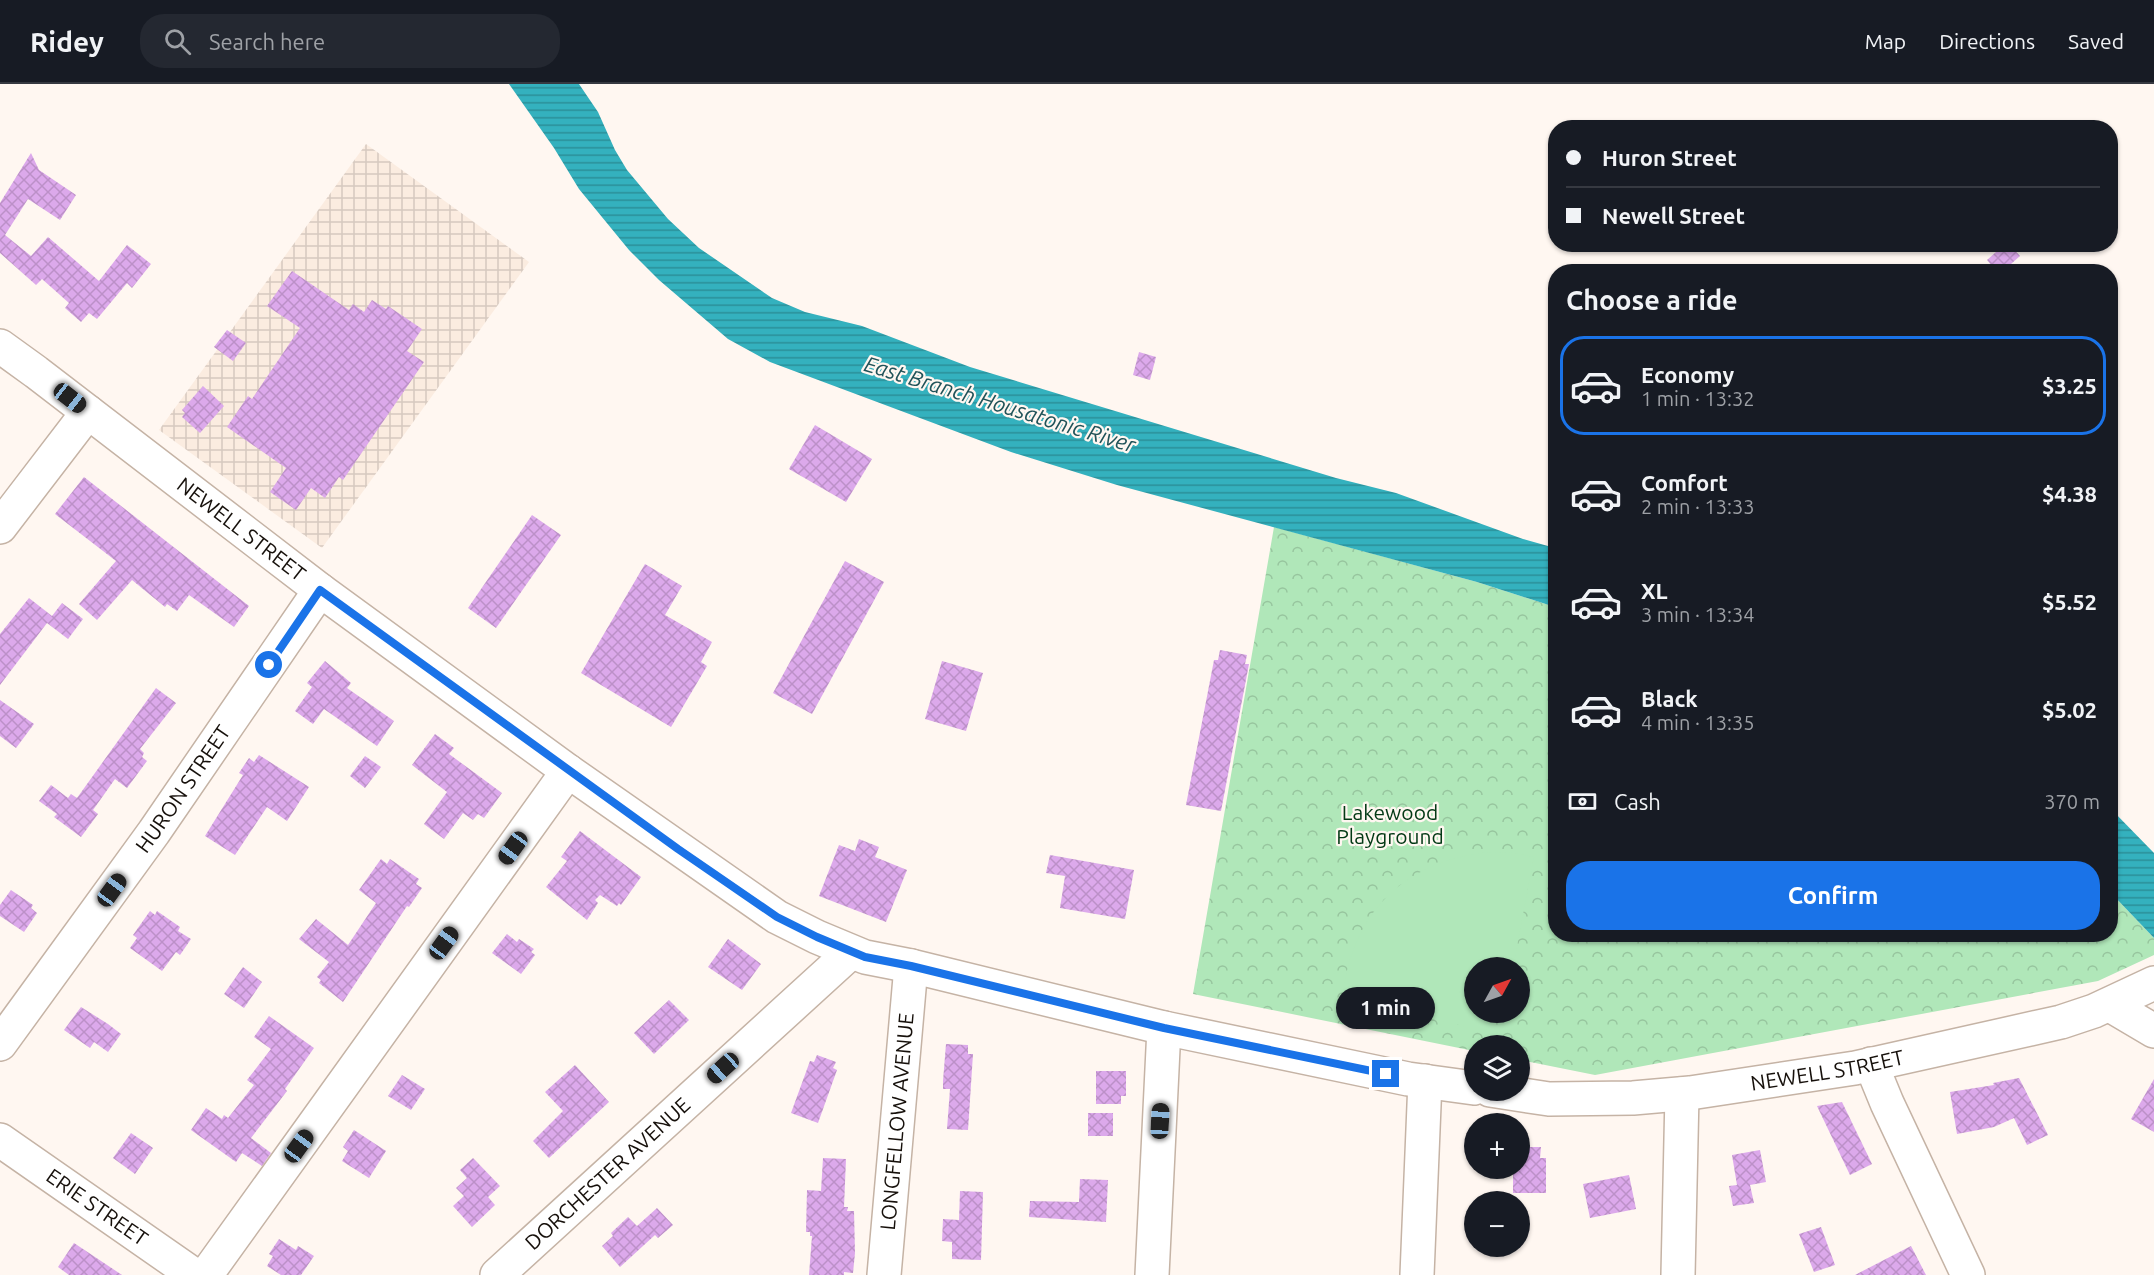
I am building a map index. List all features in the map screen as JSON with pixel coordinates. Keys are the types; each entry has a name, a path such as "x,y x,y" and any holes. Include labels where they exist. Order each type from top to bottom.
{"street":[{"name":"NEWELL STREET","path":"0,346 320,590 568,771 777,917 865,957 911,966 1164,1028 1425,1081 1464,1087"},
{"path":"0,527 88,412"},
{"name":"HURON STREET","path":"0,1044 153,832 320,590"},
{"path":"206,1275 568,771"},
{"name":"DORCHESTER AVENUE","path":"497,1275 851,952"},
{"name":"LONGFELLOW AVENUE","path":"884,1275 911,966"},
{"name":"NEWELL STREET","path":"1530,1097 1566,1100 1682,1094 1871,1064 2078,1018 2154,983"},
{"path":"2110,1005 2154,1031"},
{"path":"1152,1275 1164,1028"},
{"path":"1871,1064 1968,1275"},
{"path":"1416,1275 1425,1081"},
{"path":"1678,1275 1682,1094"},
{"name":"ERIE STREET","path":"0,1140 195,1275"}],"shaded area":[{"path":"366,144 529,262 322,548 159,430"}],"green space":[{"name":"Lakewood Playground","path":"1274,527 1477,582 1548,605 1548,942 2118,942 2118,900 2154,938 2154,955 2098,981 1595,1075 1530,1062 1530,1035 1464,1035 1464,1049 1193,994"},
{"path":"1492,852 1534,857 1515,957 1464,957 1464,1023 1496,1023 1483,1031 1343,996 1349,966 1358,939 1372,915 1389,895 1410,878 1434,866 1462,857"}],"water":[{"name":"East Branch Housatonic River","path":"509,84 579,84 598,112 627,170 668,219 699,248 772,298 805,312 862,326 970,367 1336,478 1396,493 1548,546 1548,605 1477,582 1117,485 1011,452 770,362 728,339 659,280 629,250 579,189 554,148"},
{"path":"2118,816 2154,853 2154,938 2118,900"}],"building":[{"path":"31,153 39,170 76,195 60,220 28,199 5,235 31,256 48,237 99,281 127,245 151,264 132,288 127,283 97,319 89,313 81,322 65,308 69,303 42,279 36,285 0,253 0,203"},
{"path":"1996,252 2016,252 2020,256 2011,264 1990,264 1987,260"},
{"path":"292,271 349,310 353,304 364,312 372,300 386,309 388,306 422,329 407,351 424,362 343,480 339,477 325,498 311,488 296,510 270,492 286,468 227,427 248,396 252,399 300,328 267,306"},
{"path":"227,330 246,343 233,361 214,347"},
{"path":"1139,352 1156,357 1150,380 1133,375"},
{"path":"203,386 224,406 200,433 182,417 185,413 182,410"},
{"path":"815,425 872,459 846,502 789,469"},
{"path":"84,477 249,606 234,627 189,595 177,611 167,604 165,607 132,580 97,620 79,604 116,561 55,514"},
{"path":"532,515 561,535 496,628 468,608"},
{"path":"845,561 884,582 812,714 773,693"},
{"path":"645,564 682,586 665,615 712,642 701,662 707,666 671,727 581,673"},
{"path":"29,598 52,616 62,603 83,619 68,639 47,623 0,685 0,634"},
{"path":"1220,650 1247,655 1245,664 1249,664 1221,811 1186,805 1214,660 1218,660"},
{"path":"325,661 351,683 347,688 394,721 377,746 324,709 313,724 295,711 312,687 307,683"},
{"path":"942,661 983,673 966,731 925,719"},
{"path":"156,688 176,703 140,749 144,753 142,757 147,761 127,788 115,779 93,810 98,814 81,837 54,817 57,814 39,801 51,785 68,798 71,794 77,798"},
{"path":"0,700 34,724 16,748 0,736"},
{"path":"435,734 454,748 449,754 502,793 484,818 478,814 473,820 463,813 444,839 424,824 447,792 412,765"},
{"path":"259,755 309,787 287,821 267,807 235,855 205,836 243,775 239,773 249,758 254,762"},
{"path":"365,756 381,767 365,788 350,776"},
{"path":"580,831 641,877 621,905 619,903 617,906 600,895 595,900 598,903 587,920 546,887 567,861 561,857"},
{"path":"859,839 879,847 875,857 907,870 886,922 819,896 839,845 855,851"},
{"path":"1050,855 1134,870 1125,919 1060,908 1065,876 1046,873"},
{"path":"381,859 387,864 390,859 419,879 416,884 422,888 409,907 407,906 343,1002 319,983 321,980 317,977 329,962 299,939 316,919 348,945 376,903 359,890"},
{"path":"11,890 33,905 31,908 37,913 24,932 0,916 0,905"},
{"path":"150,911 155,915 157,911 180,927 178,931 191,939 180,955 176,952 162,971 130,948 137,938 133,935"},
{"path":"507,934 517,942 519,939 534,949 531,952 535,955 521,974 492,953"},
{"path":"728,939 761,964 742,990 708,967"},
{"path":"243,967 262,982 244,1008 224,994"},
{"path":"669,1000 689,1020 654,1054 634,1033"},
{"path":"81,1007 121,1034 108,1052 94,1042 90,1048 64,1030"},
{"path":"269,1016 314,1048 285,1089 287,1091 251,1138 271,1153 262,1166 242,1153 236,1162 191,1130 206,1108 222,1119 224,1115 228,1118 254,1085 247,1080 271,1049 254,1037"},
{"path":"946,1044 968,1045 968,1054 973,1054 968,1130 947,1129 950,1089 943,1089"},
{"path":"817,1055 836,1062 833,1068 837,1070 818,1123 791,1113 810,1061 814,1062"},
{"path":"575,1065 609,1102 549,1158 533,1141 563,1111 545,1092"},
{"path":"1096,1071 1126,1071 1126,1096 1121,1096 1121,1104 1096,1104"},
{"path":"402,1075 425,1089 411,1110 388,1096"},
{"path":"2019,1078 2048,1135 2027,1145 2014,1118 1994,1127 1957,1134 1950,1092 1994,1085 1993,1083"},
{"path":"2154,1079 2154,1132 2131,1119"},
{"path":"1842,1102 1872,1164 1850,1175 1817,1106"},
{"path":"1088,1113 1113,1113 1113,1136 1088,1136"},
{"path":"354,1130 386,1151 369,1178 342,1161 348,1151 343,1147"},
{"path":"131,1133 153,1148 135,1174 113,1158"},
{"path":"1530,1147 1541,1147 1540,1158 1546,1158 1546,1193 1513,1191 1513,1179 1530,1179"},
{"path":"1760,1150 1766,1182 1750,1185 1754,1203 1733,1206 1729,1186 1737,1185 1732,1155"},
{"path":"473,1158 500,1186 488,1197 495,1205 472,1227 453,1206 464,1196 456,1188 467,1178 460,1170"},
{"path":"823,1158 846,1159 844,1207 848,1207 847,1211 854,1211 855,1253 853,1273 844,1272 844,1275 809,1275 812,1236 810,1232 806,1232 807,1190 821,1191"},
{"path":"1629,1175 1636,1209 1590,1218 1583,1184"},
{"path":"1080,1179 1108,1180 1106,1222 1029,1217 1030,1201 1079,1202"},
{"path":"960,1191 983,1192 981,1260 952,1259 952,1242 942,1241 943,1219 959,1220"},
{"path":"657,1208 673,1225 658,1238 655,1235 620,1267 602,1246 613,1236 611,1233 628,1217 637,1226"},
{"path":"1821,1227 1835,1265 1814,1272 1799,1234"},
{"path":"279,1239 296,1250 298,1246 314,1256 301,1275 281,1275 267,1266 273,1256 269,1254"},
{"path":"74,1243 122,1275 69,1275 58,1267"},
{"path":"1911,1246 1926,1275 1855,1275"}],"route":[{"path":"269,665 320,590 678,849 777,917 840,948 865,957 911,966 1164,1028 1386,1074"}]}
